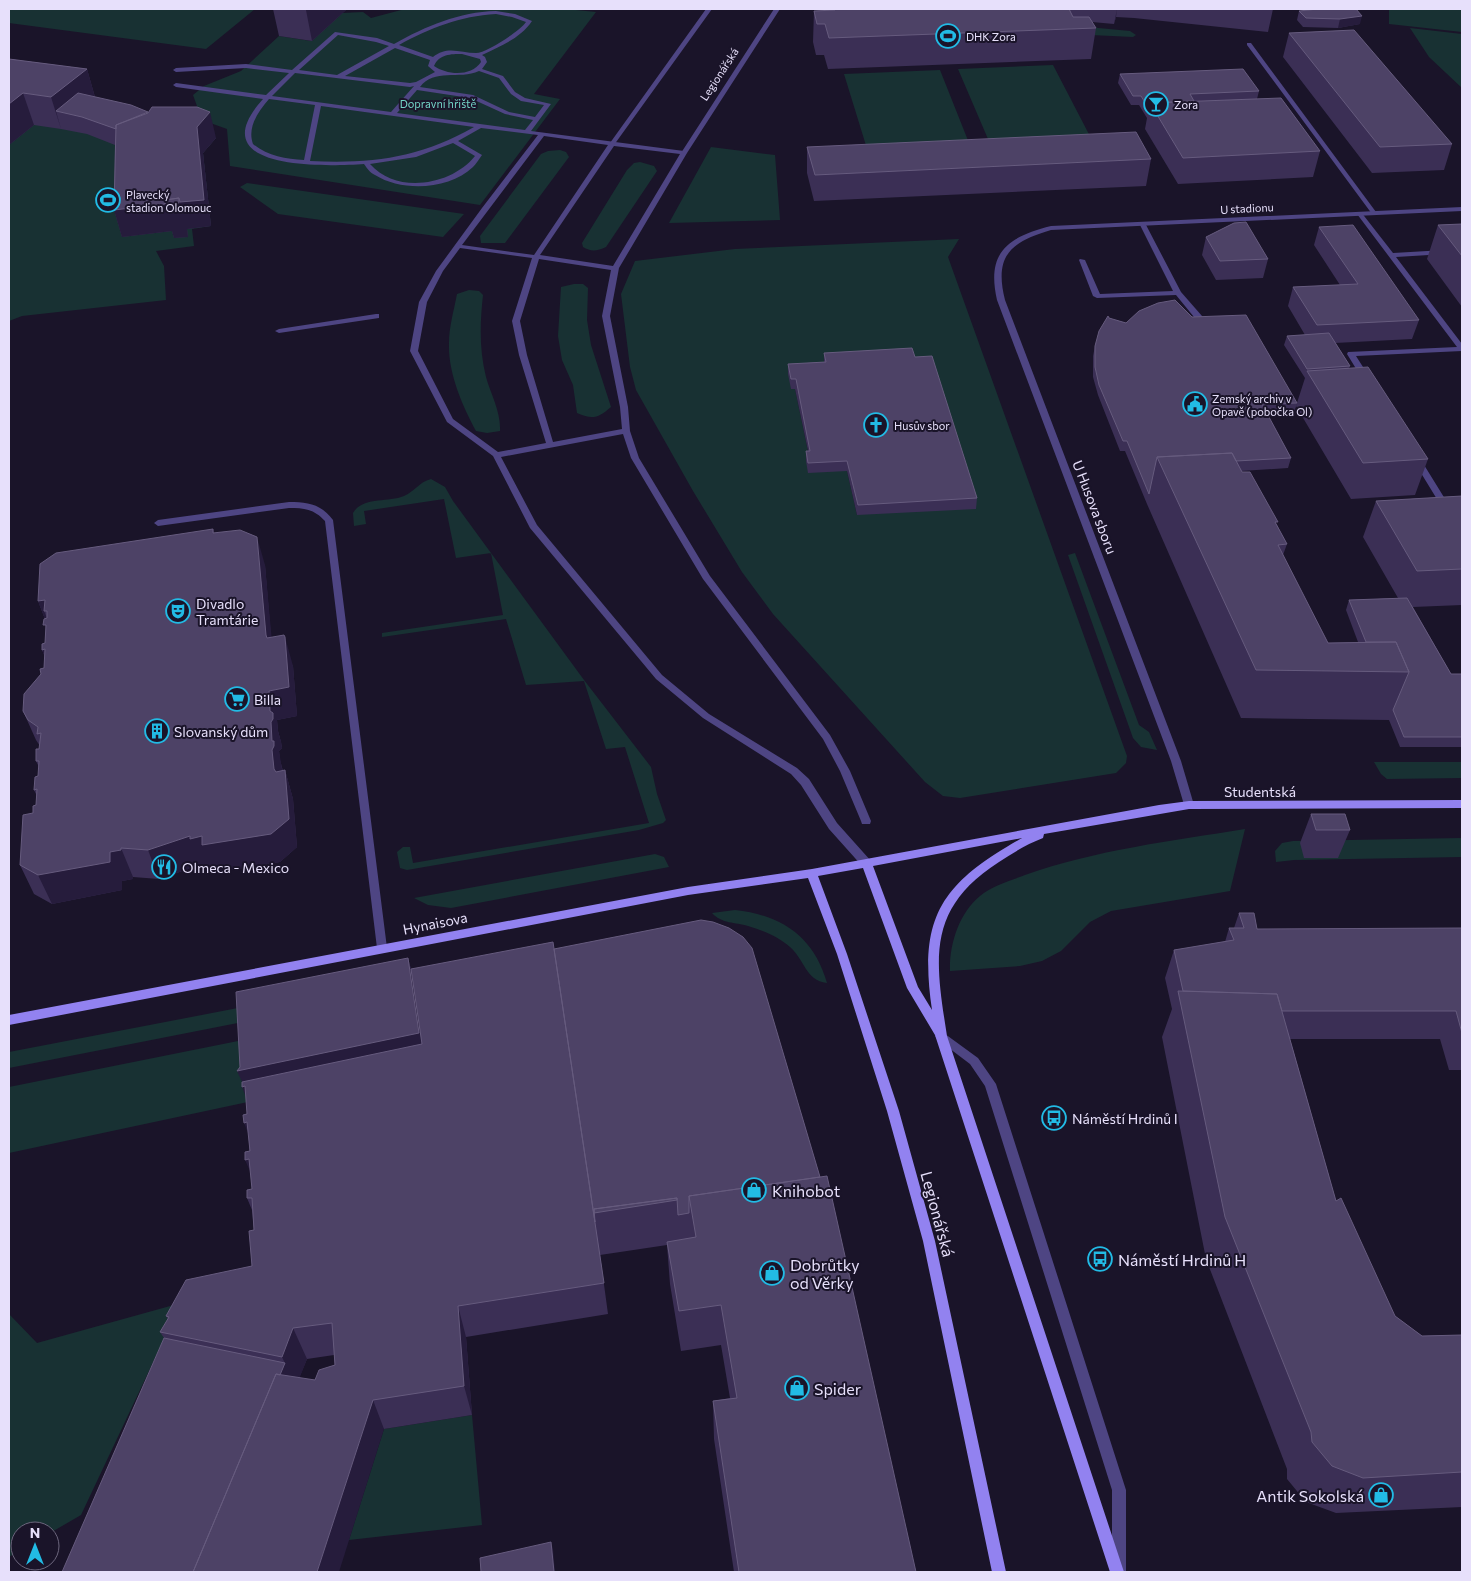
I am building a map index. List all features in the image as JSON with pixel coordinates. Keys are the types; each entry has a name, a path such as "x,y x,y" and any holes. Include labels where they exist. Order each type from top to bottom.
{"street":[{"path":"550,445 523,355 516,321 536,257 612,144 709,9"},
{"name":"Legionářská","path":"615,268 684,153 777,9"},
{"path":"337,33 396,45 434,59 455,52 478,55 517,34 529,22 512,13 499,11 466,12 435,23 396,45 338,77"},
{"path":"345,26 268,97 250,120 247,138 251,146 263,155 307,162 366,163 404,158 454,141 480,126"},
{"path":"1248,44 1374,213"},
{"path":"478,55 484,62 478,69"},
{"path":"434,59 431,66 439,72 455,74 478,69 501,77 513,93 523,100 548,104 526,132"},
{"path":"176,70 246,66 418,86 471,96 507,113 537,119"},
{"path":"393,114 418,86 439,72"},
{"path":"176,85 684,153"},
{"path":"307,162 318,104"},
{"path":"1286,107 1295,107"},
{"path":"542,134 440,271 423,302 414,351 450,420 496,455 533,526 659,677 706,716 794,771 805,782 833,826 868,864 913,988 941,1036 1118,1572"},
{"path":"366,163 377,174 403,183 423,184 440,182 466,171 478,155 454,141"},
{"name":"U stadionu","path":"1033,233 1058,228 1142,223 1462,209"},
{"path":"1360,213 1462,349"},
{"path":"1142,223 1178,293 1206,326"},
{"name":"U Husova sboru","path":"1033,233 1022,237 1013,244 1001,258 996,277 997,286 1176,761 1189,805"},
{"path":"458,246 615,268 606,316 624,407 626,431 635,458 706,578 827,737 845,771 866,821"},
{"path":"1391,255 1462,251"},
{"path":"1082,260 1097,296 1178,293"},
{"path":"279,331 376,316"},
{"path":"1371,387 1351,354 1462,349"},
{"path":"496,455 626,431"},
{"path":"1412,452 1452,517"},
{"path":"158,523 288,505 308,505 321,510 329,520 382,948"},
{"name":"Studentská","path":"868,864 1114,816 1189,805 1462,804"},
{"name":"Studentská","path":"941,1036 934,985 934,952 938,922 957,890 971,874 988,862 1034,837 1060,827"},
{"name":"Hynaisova","path":"9,1020 688,891 868,864"},
{"name":"Legionářská","path":"812,873 842,954 893,1111 929,1241 999,1572"},
{"path":"941,1036 974,1061 990,1084 1119,1490 1118,1572"}],"green space":[{"path":"9,9 255,9 206,49 9,23"},
{"name":"Dopravní hřiště","path":"405,9 566,9 596,12 534,94 560,99 480,205 230,166 227,129 202,120 193,95 204,86 241,71 279,36 311,41 342,13 363,12 371,18"},
{"path":"1389,9 1462,9 1462,32 1389,24"},
{"path":"1088,27 1130,31 1136,35 1133,37 1091,35"},
{"path":"1410,28 1462,34 1462,88 1429,57"},
{"name":"DHK Zora","path":"1053,65 1093,142 991,146 958,69"},
{"name":"DHK Zora","path":"940,70 971,148 868,152 844,74"},
{"name":"Plavecký stadion Olomouc","path":"9,89 159,132 203,133 216,138 203,153 211,226 192,229 194,246 156,251 164,266 166,300 22,316 9,321"},
{"path":"711,147 775,155 780,220 669,223"},
{"path":"560,150 566,152 569,157 505,243 481,243 480,236 541,154"},
{"path":"640,162 654,166 657,171 606,247 589,250 583,247 582,243 627,170 634,163"},
{"path":"247,183 464,214 443,237 278,214 240,187"},
{"path":"959,239 948,257 1127,756 1126,763 1116,773 960,798 943,796 925,782 773,614 742,572 693,491 636,390 630,367 621,294 635,261 735,249","holes":["931,366 857,515 847,471 810,461 795,389 791,389"]},
{"path":"583,284 588,288 587,320 591,345 611,407 595,417 587,417 577,413 573,385 562,360 558,336 561,287"},
{"path":"469,290 479,291 483,295 482,356 486,377 497,410 500,431 487,433 476,431 461,400 453,377 449,354 451,325 457,294"},
{"path":"431,479 445,487 453,501 584,680 651,767 657,794 666,820 663,823 639,830 407,870 400,868 397,852 403,847 410,847 413,863 649,823 625,747 606,749 584,681 526,685 506,619 382,637 382,633 503,615 491,553 456,558 444,499 364,511 366,524 354,526 353,513 363,504 404,496 423,482"},
{"path":"1075,553 1139,725 1149,732 1157,750 1141,747 1133,738 1068,555"},
{"path":"1374,762 1462,762 1462,778 1387,779 1381,774"},
{"path":"1245,829 1230,891 1111,911 1090,922 1061,951 1042,961 1020,966 950,971 951,951 961,920 966,911 980,896 996,886 1052,866 1079,859 1162,842"},
{"path":"1462,838 1462,857 1294,860 1276,862 1275,851 1282,843 1293,841"},
{"path":"655,854 664,857 669,867 451,908 428,905 414,898"},
{"path":"735,910 767,917 794,931 814,953 827,983 814,978 795,952 781,940 753,928 724,921 712,913"},
{"path":"306,995 253,1020 9,1068 9,1052"},
{"path":"253,1038 257,1100 9,1153 9,1087"},
{"path":"181,1303 81,1515 60,1527 60,1521 10,1521 9,1557 9,1314 37,1343"},
{"path":"472,1415 482,1525 349,1540 384,1429"}],"building":[{"path":"835,9 1069,9 1073,17 1089,17 1096,28 829,38 825,24 817,24 814,11"},
{"path":"1356,9 1362,16 1340,19 1306,18 1299,11"},
{"path":"1354,30 1452,144 1380,147 1289,33"},
{"path":"9,59 87,69 51,97 23,93 9,104"},
{"path":"1243,69 1259,91 1190,94 1194,101 1150,103 1149,109 1141,96 1133,96 1120,74"},
{"path":"78,93 131,105 148,112 116,125 116,129 82,117 56,111"},
{"path":"1281,98 1320,151 1183,158 1150,103"},
{"path":"152,107 197,107 210,112 197,127 204,200 180,202 179,198 165,200 165,204 114,210 116,125 148,113"},
{"path":"1136,132 1151,159 815,175 807,147"},
{"path":"179,198 179,203 165,204 165,200"},
{"path":"1246,222 1268,259 1220,261 1206,237 1234,223"},
{"path":"1462,224 1462,256 1438,225"},
{"path":"1353,225 1419,320 1317,325 1293,287 1358,284 1319,227"},
{"name":"Zemský archiv v Opavě (pobočka Ol)","path":"1175,300 1192,317 1246,315 1297,403 1262,404 1291,458 1236,461 1232,453 1157,457 1149,494 1127,441 1123,441 1099,385 1095,367 1095,346 1099,331 1108,316 1109,318 1126,323 1139,311 1158,303"},
{"path":"1329,333 1350,366 1307,369 1287,336"},
{"name":"Husův sbor","path":"912,348 915,357 932,356 977,498 858,505 847,461 808,463 806,451 810,451 796,379 791,379 788,364 826,362 824,353"},
{"path":"1368,367 1428,459 1363,463 1307,371"},
{"path":"1232,453 1242,472 1250,472 1278,522 1275,522 1287,544 1278,545 1328,643 1396,642 1409,672 1256,670 1157,457"},
{"path":"1462,496 1462,569 1417,571 1376,501"},
{"name":"Slovanský dům","path":"213,529 213,533 240,530 257,537 266,635 267,638 284,635 285,637 289,687 269,691 270,711 273,713 271,722 272,741 274,741 272,750 274,769 276,772 285,770 289,819 271,834 202,845 202,836 190,839 190,836 148,850 121,848 121,850 110,852 110,862 38,875 20,865 23,815 33,813 33,806 36,805 37,789 34,790 35,777 38,776 39,761 36,761 36,749 39,749 41,733 37,734 38,727 28,720 23,711 24,694 41,674 40,669 44,668 45,649 42,650 42,644 45,643 46,625 43,625 44,619 47,618 47,611 44,611 45,600 38,601 40,564 56,553"},
{"path":"1407,598 1451,674 1462,674 1462,737 1404,737 1393,710 1409,672 1396,642 1366,642 1349,600"},
{"path":"1311,814 1345,814 1350,830 1316,830"},
{"path":"1239,913 1254,913 1257,929 1462,928 1462,1033 1456,1011 1282,1011 1277,994 1183,991 1174,950 1234,940 1229,928 1244,928"},
{"path":"701,920 729,928 743,937 752,948 820,1177 689,1196 689,1213 678,1215 677,1198 594,1209 595,1222 554,949"},
{"path":"553,942 604,1283 458,1306 464,1386 373,1400 317,1572 193,1572 276,1374 315,1380 319,1370 335,1365 332,1323 293,1328 282,1357 160,1332 169,1317 166,1316 186,1280 252,1266 249,1231 254,1230 252,1198 247,1198 247,1190 252,1189 249,1159 245,1160 245,1152 250,1151 247,1122 244,1123 243,1115 247,1114 245,1086 242,1087 242,1082 422,1044 411,969"},
{"path":"408,958 419,1033 237,1071 240,1067 236,992"},
{"path":"1178,991 1277,994 1336,1201 1341,1198 1395,1316 1422,1336 1462,1335 1462,1472 1363,1478 1332,1466 1312,1442 1311,1432 1225,1217"},
{"path":"827,1176 916,1572 739,1572 713,1401 737,1398 721,1305 679,1311 667,1242 696,1237 689,1196"},
{"path":"677,1198 677,1200 594,1213 594,1209"},
{"path":"164,1338 285,1363 280,1375 276,1374 193,1572 62,1572"},
{"path":"551,1542 554,1572 481,1572 480,1558"}],"place":[{"name":"DHK Zora","path":"948,36"},
{"name":"Zora","path":"1156,104"},
{"name":"Plavecký stadion Olomouc","path":"108,200"},
{"name":"Zemský archiv v Opavě (pobočka Ol)","path":"1195,404"},
{"name":"Husův sbor","path":"876,425"},
{"name":"Divadlo Tramtárie","path":"178,611"},
{"name":"Billa","path":"237,699"},
{"name":"Slovanský dům","path":"157,731"},
{"name":"Olmeca - Mexico","path":"164,867"},
{"name":"Náměstí Hrdinů I","path":"1054,1118"},
{"name":"Knihobot","path":"754,1190"},
{"name":"Náměstí Hrdinů H","path":"1100,1259"},
{"name":"Dobrůtky od Věrky","path":"772,1273"},
{"name":"Spider","path":"797,1388"},
{"name":"Antik Sokolská","path":"1381,1495"}]}
